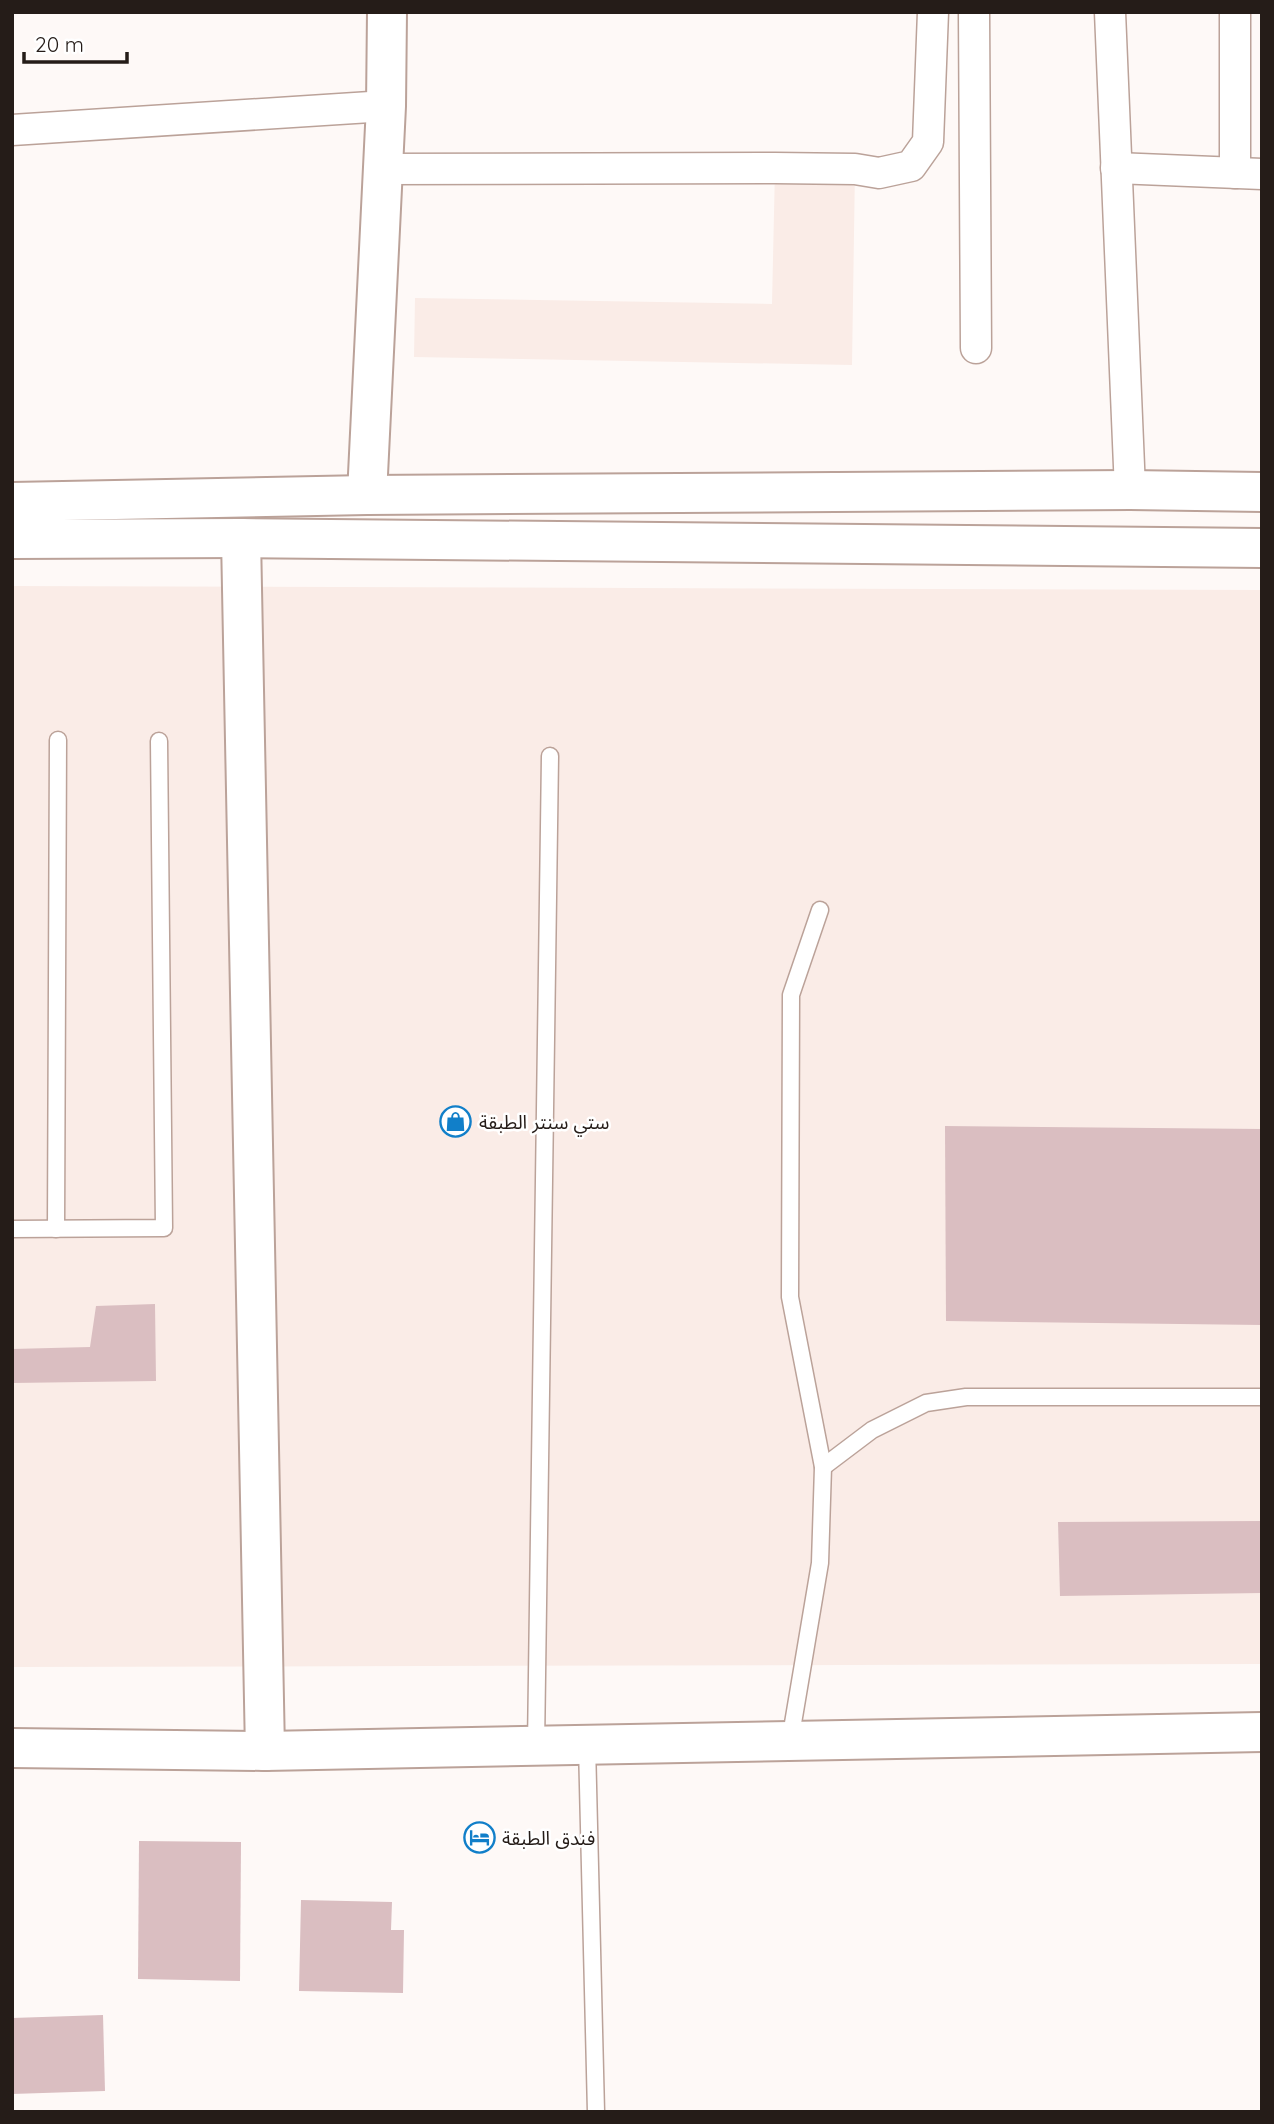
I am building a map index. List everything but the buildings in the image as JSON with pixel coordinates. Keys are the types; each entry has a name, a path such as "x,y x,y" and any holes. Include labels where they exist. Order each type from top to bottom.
{"street":[{"path":"367,495 386,106 387,12"},
{"path":"383,169 775,168 855,169 878,173 911,166 928,142 933,12"},
{"path":"974,12 976,348"},
{"path":"1110,12 1130,490"},
{"path":"1116,168 1248,173 1235,12"},
{"path":"12,130 386,106"},
{"path":"12,502 367,495 1130,490 1262,492"},
{"path":"12,539 241,538 1262,548"},
{"path":"241,538 265,1751"},
{"path":"12,1748 265,1751 1262,1732"}],"lane":[{"path":"56,1228 58,740"},
{"path":"12,1229 164,1228 159,741"},
{"path":"536,1746 550,756"},
{"path":"790,1741 820,1563 823,1467 790,1297 792,995 820,910"},
{"path":"823,1467 872,1430 926,1403 966,1397 1262,1397"},
{"path":"587,1745 596,2112"}],"shaded area":[{"path":"775,168 855,169 852,365 414,357 415,298 772,304"},
{"path":"12,586 1262,590 1262,1664 12,1667"}],"place":[{"name":"ستي سنتر الطبقة","path":"456,1122"},
{"name":"فندق الطبقة","path":"479,1838"}]}
